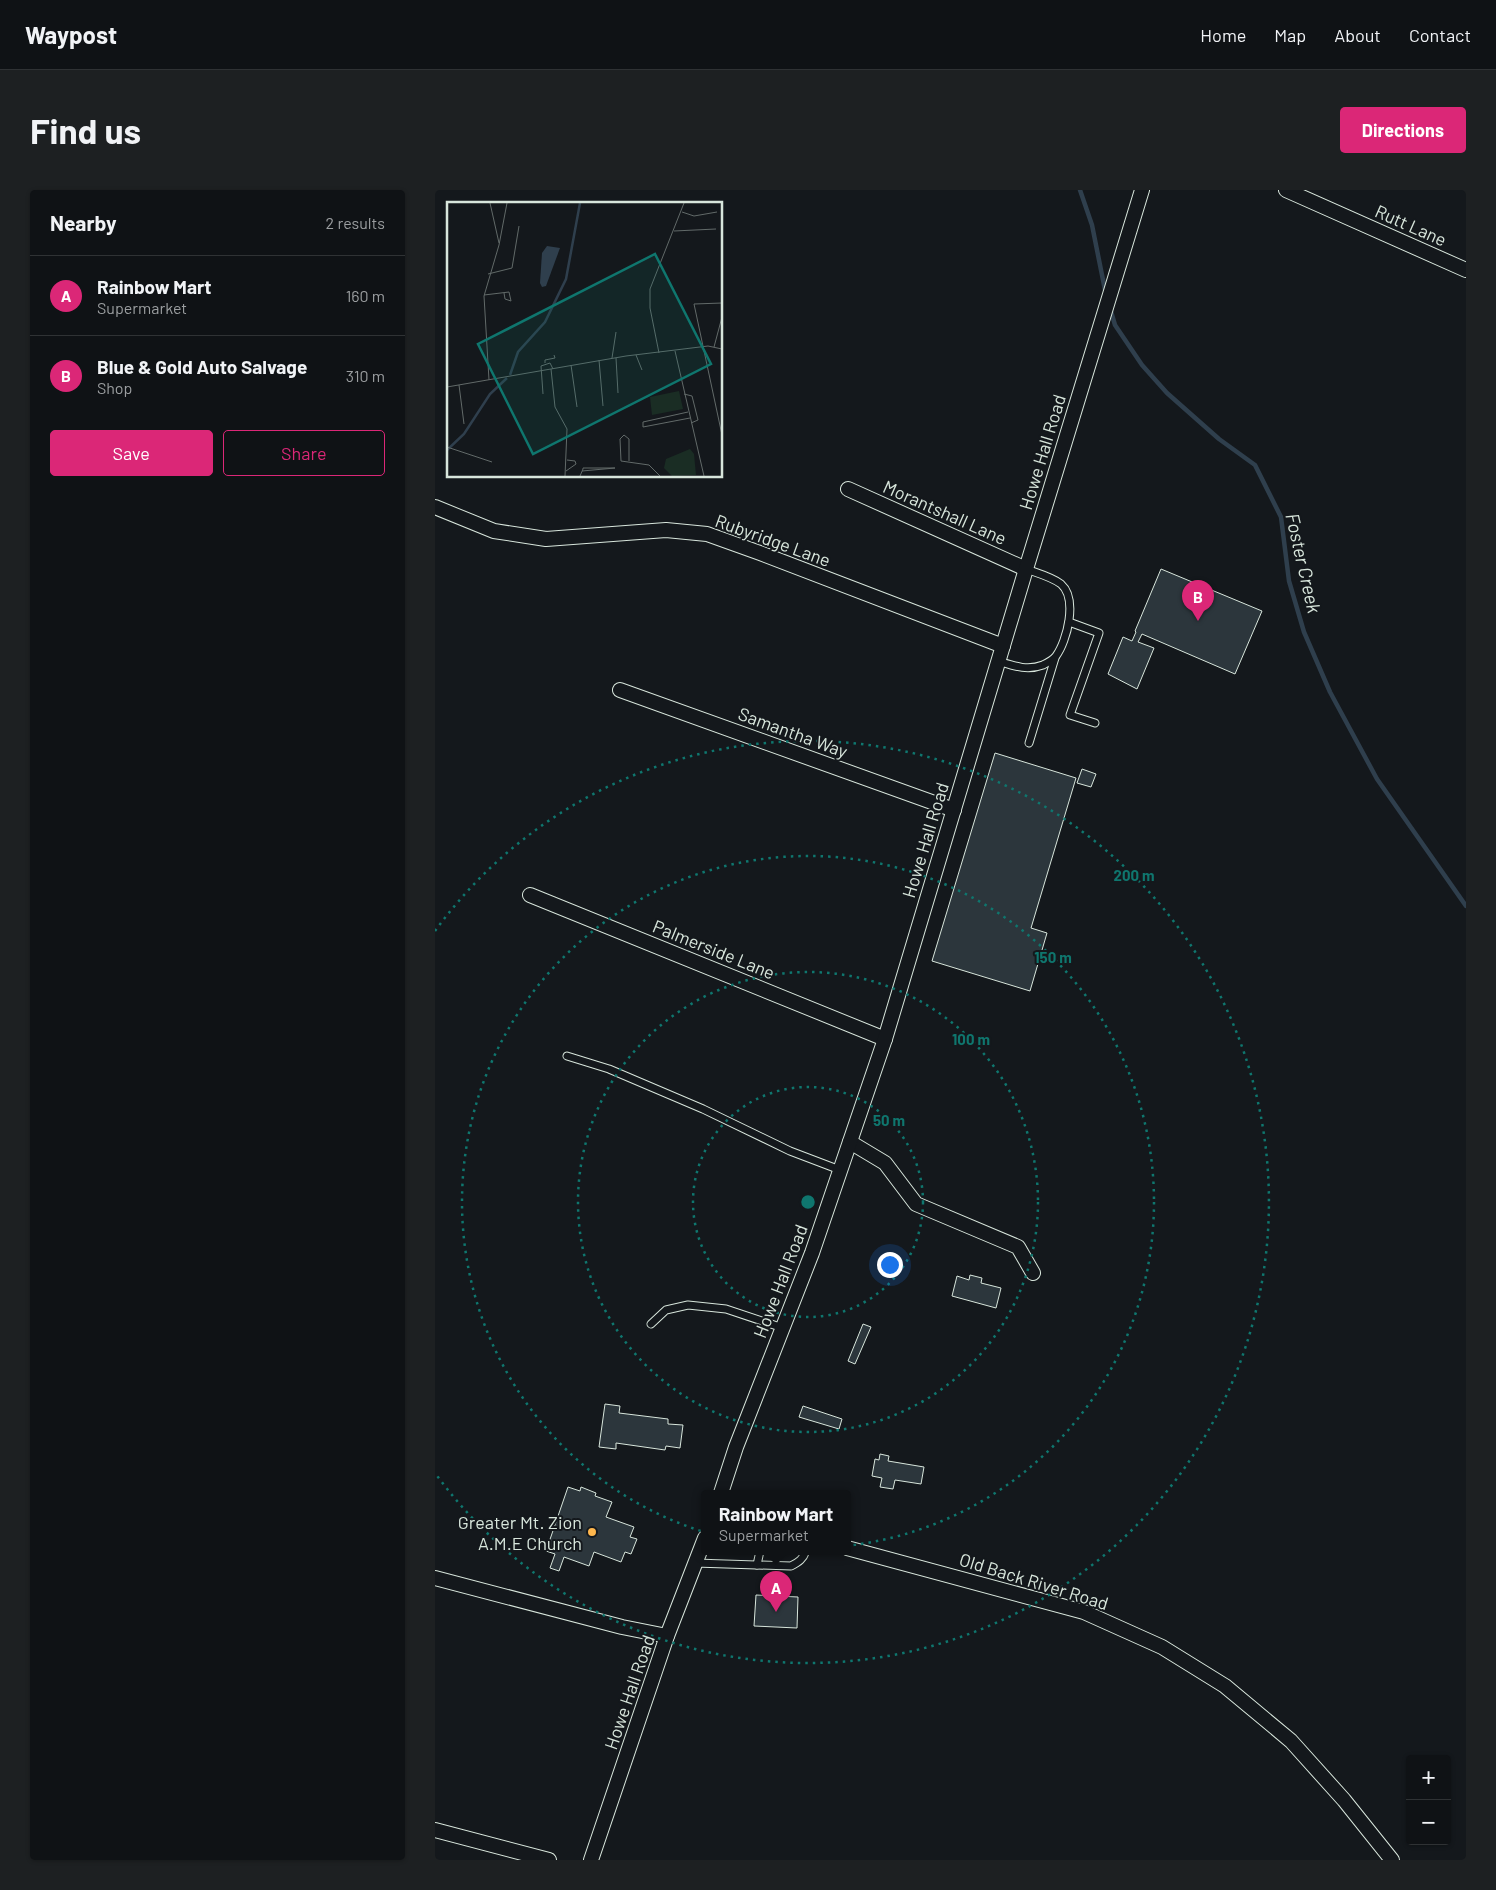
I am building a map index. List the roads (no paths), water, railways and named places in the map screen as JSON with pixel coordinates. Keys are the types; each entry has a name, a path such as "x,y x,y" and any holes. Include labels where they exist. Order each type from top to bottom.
{"street":[{"name":"Howe Hall Road","path":"722,1490 736,1447 812,1253 885,1039 1142,190"},
{"name":"Rutt Lane","path":"1286,190 1466,270"},
{"name":"Morantshall Lane","path":"848,489 1026,569"},
{"name":"Rubyridge Lane","path":"435,507 494,531 546,539 666,530 707,534 1003,646"},
{"name":"Samantha Way","path":"620,690 954,810"},
{"name":"Palmerside Lane","path":"529,895 885,1039"},
{"path":"850,1142 885,1163 916,1204 1018,1247 1033,1273"},
{"name":"Howe Hall Road","path":"591,1860 667,1636 701,1548"},
{"name":"Old Back River Road","path":"851,1549 1084,1612 1162,1647 1225,1686 1291,1741 1344,1800 1392,1860"},
{"path":"435,1578 622,1627 667,1636"},
{"path":"435,1830 549,1860"}],"lane":[{"path":"1026,569 1062,585 1071,608 1069,622 1055,658 1029,743"},
{"path":"1069,622 1099,633 1070,715 1095,723"},
{"path":"998,661 1025,669 1042,665 1055,658"},
{"path":"567,1056 609,1069 694,1105 790,1151 841,1170"},
{"path":"651,1324 666,1310 688,1306 726,1309 783,1328"},
{"path":"757,1565 759,1555"},
{"path":"695,1563 791,1566 799,1563 805,1555"}],"waterway":[{"name":"Foster Creek","path":"1080,190 1092,225 1106,295"},
{"name":"Foster Creek","path":"1110,308 1115,325 1142,365 1167,393 1219,439 1255,465 1281,517 1289,581 1304,632 1330,692 1377,779 1466,906"}],"place":[{"name":"Blue & Gold Auto Salvage","path":"1198,621"},
{"name":"Greater Mt. Zion A.M.E Church","path":"592,1532"},
{"name":"Rainbow Mart","path":"776,1612"}]}
